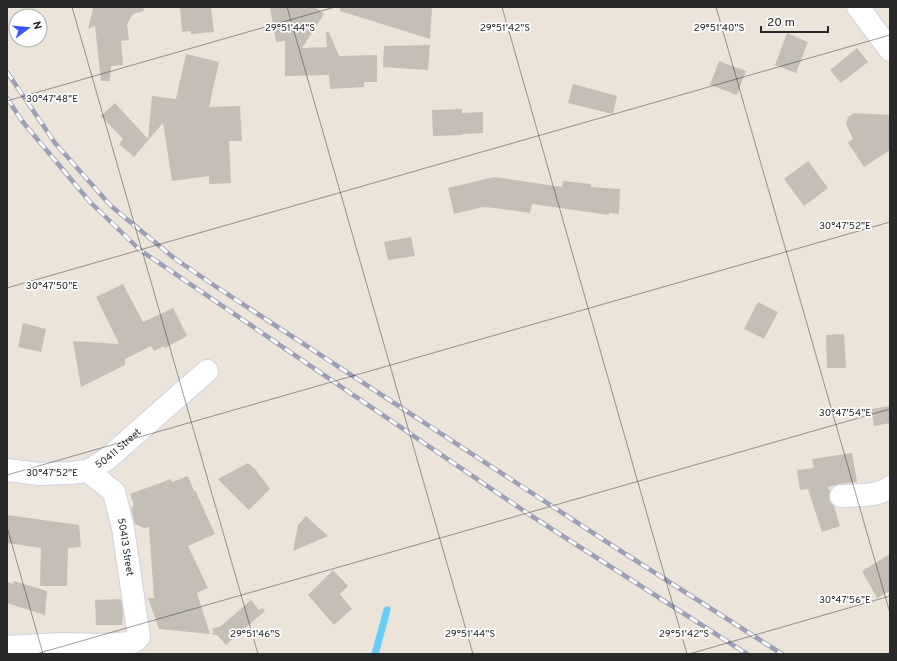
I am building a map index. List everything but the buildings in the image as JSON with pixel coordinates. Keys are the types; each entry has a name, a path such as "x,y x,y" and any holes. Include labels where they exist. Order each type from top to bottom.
{"street":[{"path":"858,7 890,50"},
{"name":"50411 Street","path":"7,470 39,474 88,471 107,459 207,372"},
{"name":"50413 Street","path":"7,647 61,644 130,644 139,637 123,528 114,492 88,471"},
{"path":"841,496 875,494 890,487"}],"waterway":[{"path":"375,654 387,610"}],"railway":[{"path":"7,72 55,143 111,206 174,258 613,546 782,654"},
{"path":"7,98 22,121 90,202 140,250 530,515 747,654"}]}
